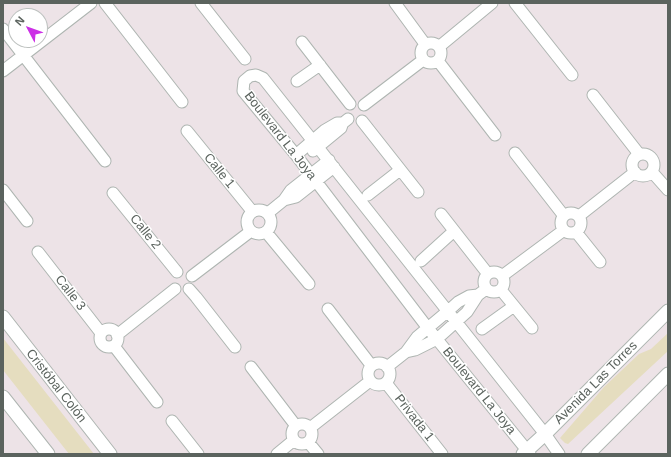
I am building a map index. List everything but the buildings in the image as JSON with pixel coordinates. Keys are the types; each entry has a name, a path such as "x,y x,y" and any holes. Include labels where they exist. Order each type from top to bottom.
{"street":[{"path":"3,71 91,3"},
{"path":"105,3 182,102"},
{"path":"201,3 245,60"},
{"path":"395,3 425,44"},
{"path":"440,46 492,3"},
{"path":"515,3 572,75"},
{"path":"3,29 105,161"},
{"path":"302,42 350,104"},
{"path":"430,42 440,46 442,56 438,61 434,64 423,60 421,52 425,44 430,42"},
{"path":"364,105 423,60"},
{"path":"438,61 495,135"},
{"path":"297,81 320,65"},
{"name":"Boulevard La Joya","path":"526,453 427,327 298,158 242,91 244,81 250,76 256,75 263,78 448,310 559,454"},
{"path":"593,95 639,154"},
{"path":"298,158 316,143 325,130 337,123 362,120 365,116 366,110 364,105 357,102 350,104 346,108 345,121"},
{"path":"362,120 418,192"},
{"name":"Calle 1","path":"186,131 252,211"},
{"path":"515,153 564,216"},
{"path":"646,153 651,156 654,161 655,167 652,172 646,176 640,175 632,168 632,162 639,154 646,153"},
{"path":"268,213 284,200 290,190 313,178 331,164"},
{"path":"368,195 400,170"},
{"path":"579,216 635,172"},
{"path":"652,172 668,190"},
{"path":"3,190 27,221"},
{"name":"Calle 2","path":"113,193 177,272"},
{"path":"258,209 268,213 271,217 272,223 266,232 255,234 250,231 247,220 248,215 252,211 258,209"},
{"path":"570,213 579,216 580,227 576,232 569,233 561,226 561,220 564,216 570,213"},
{"path":"441,214 488,274"},
{"path":"502,276 564,230"},
{"path":"192,276 250,231"},
{"path":"421,261 454,231"},
{"path":"266,232 309,284"},
{"path":"576,232 600,262"},
{"name":"Calle 3","path":"38,252 101,333"},
{"path":"181,270 186,271 192,276 192,286 189,290 184,291 176,289 173,285 172,280 174,275 181,270"},
{"path":"387,367 406,352 411,344 427,327 458,302 469,296 482,292 498,292 501,290 505,282 502,276 497,272 488,274"},
{"path":"406,352 415,350 437,339 468,312 482,292 488,274"},
{"path":"117,334 176,289"},
{"path":"189,290 235,347"},
{"path":"501,290 532,328"},
{"path":"482,329 514,306"},
{"path":"328,310 371,365"},
{"name":"Avenida Las Torres","path":"526,453 668,311"},
{"name":"Cristóbal Colón","path":"3,317 110,454"},
{"path":"109,329 117,334 118,339 114,346 108,348 103,346 100,342 99,338 101,333 105,330 109,329"},
{"path":"114,346 157,402"},
{"path":"382,363 387,367 390,372 386,383 375,385 370,381 367,376 371,365 382,363"},
{"path":"251,367 296,426"},
{"path":"588,454 668,374"},
{"path":"310,428 370,381"},
{"name":"Privada 1","path":"386,383 442,454"},
{"path":"3,397 48,454"},
{"path":"172,421 198,454"},
{"path":"306,424 310,428 312,432 311,438 308,442 303,444 294,440 292,430 296,426 306,424"},
{"path":"277,454 294,440"},
{"path":"308,442 318,454"}],"shaded area":[{"path":"668,333 668,351 568,444 565,443 560,438 604,387 639,354 651,349"},
{"path":"3,338 94,454 69,454 3,370"}]}
